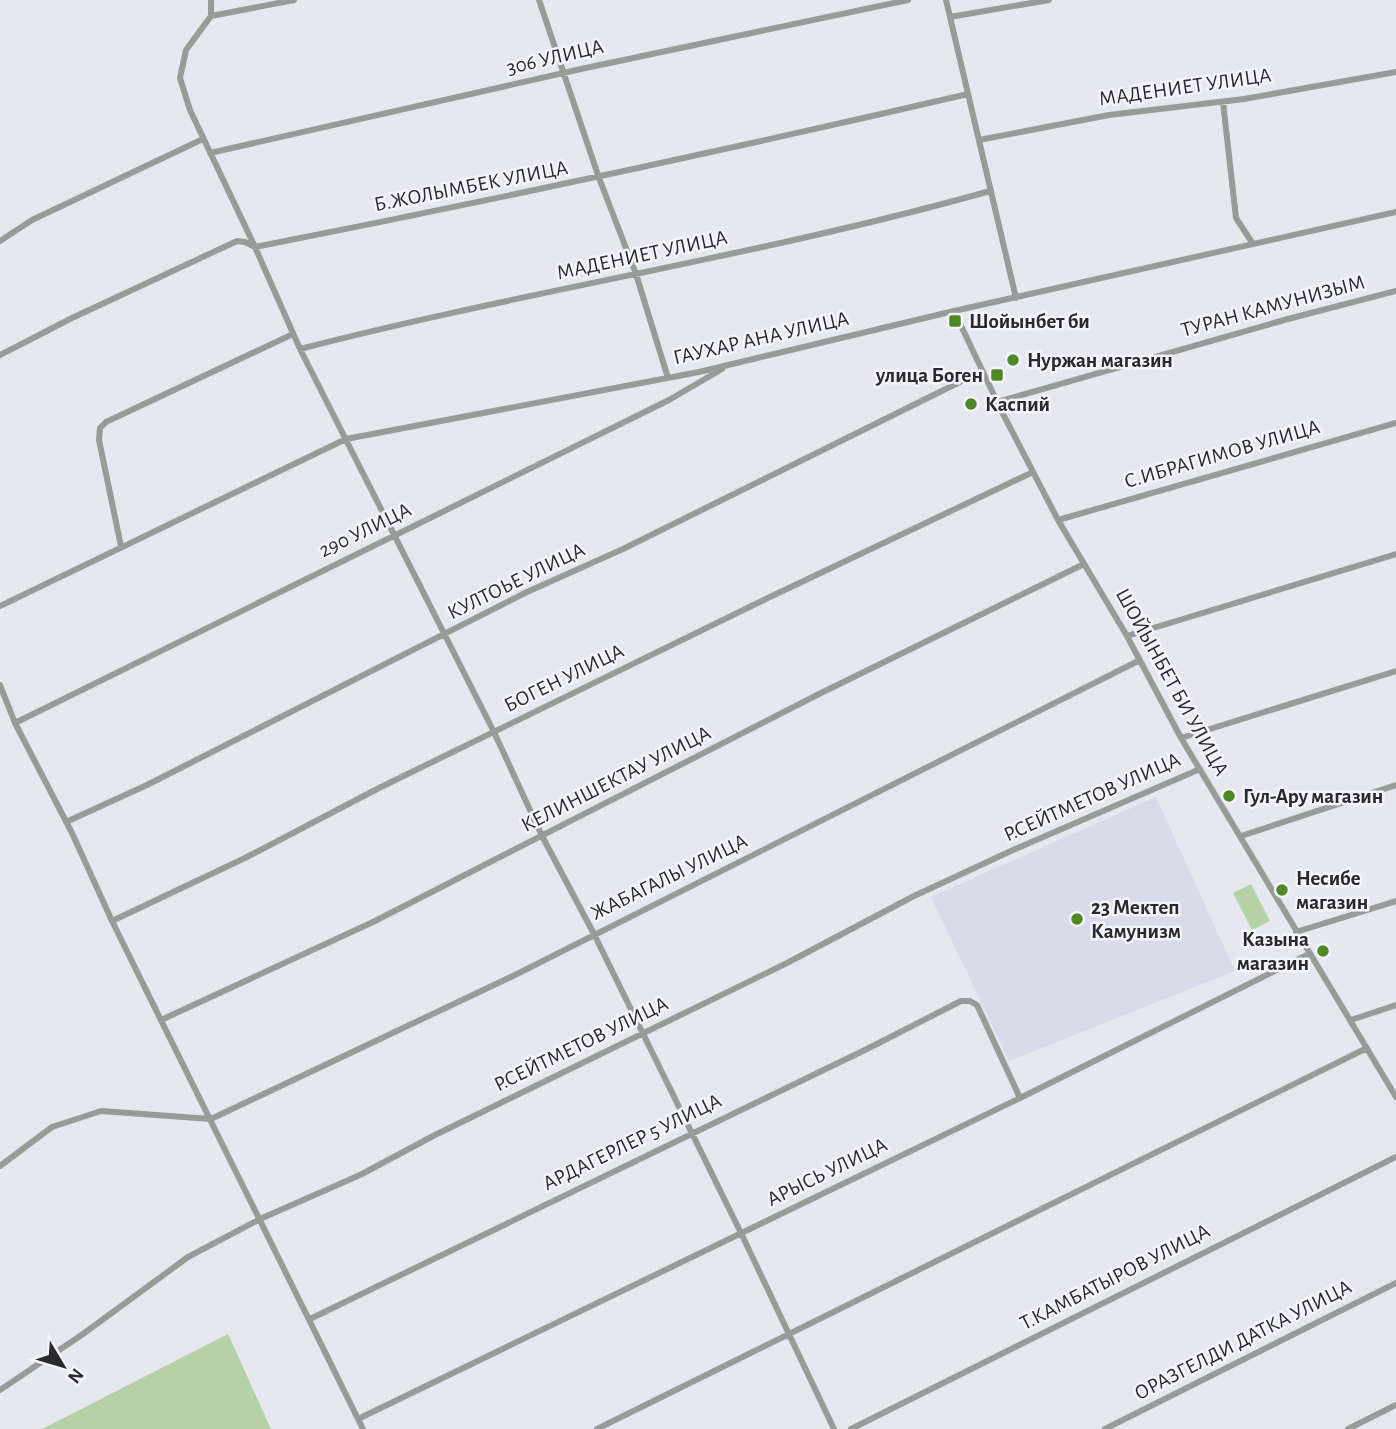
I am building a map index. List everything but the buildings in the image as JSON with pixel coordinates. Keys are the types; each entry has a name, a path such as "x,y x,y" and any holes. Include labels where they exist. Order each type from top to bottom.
{"street":[{"path":"211,0 211,16 186,50 180,78 190,110 293,334 446,635 542,836 594,934 834,1429"},
{"path":"211,16 294,0"},
{"path":"539,0 599,178 636,274 668,378"},
{"name":"306 УЛИЦА","path":"210,153 564,73 908,0"},
{"path":"946,0 1016,298"},
{"path":"950,17 1049,0"},
{"name":"МАДЕНИЕТ УЛИЦА","path":"979,140 1109,115 1223,102 1396,72"},
{"name":"Б.ЖОЛЫМБЕК УЛИЦА","path":"0,355 72,318 237,241 255,247 599,178 968,94"},
{"path":"1223,102 1236,218 1253,244"},
{"path":"0,241 32,220 203,139"},
{"name":"МАДЕНИЕТ УЛИЦА","path":"300,348 451,313 829,233 990,191"},
{"name":"ГАУХАР АНА УЛИЦА","path":"0,606 346,439 730,365 954,311 1396,212"},
{"name":"ТУРАН КАМУНИЗЫМ","path":"997,402 1396,291"},
{"name":"ШОЙЫНБЕТ БИ УЛИЦА","path":"954,311 1058,520 1127,636 1181,738 1396,1097"},
{"path":"121,546 99,440 100,428 106,422 293,334"},
{"name":"290 УЛИЦА","path":"15,723 669,400 730,365"},
{"name":"КУЛТОЬЕ УЛИЦА","path":"66,821 147,785 527,592 622,549 982,370"},
{"name":"С.ИБРАГИМОВ УЛИЦА","path":"1058,520 1396,423"},
{"name":"БОГЕН УЛИЦА","path":"112,921 245,858 379,788 784,590 1033,472"},
{"path":"1127,636 1396,554"},
{"name":"КЕЛИНШЕКТАУ УЛИЦА","path":"160,1020 373,922 817,695 1084,564"},
{"name":"ЖАБАГАЛЫ УЛИЦА","path":"211,1119 515,975 1140,660"},
{"path":"1181,738 1396,671"},
{"path":"0,685 15,723 66,821 160,1020 363,1429"},
{"name":"Р.СЕЙТМЕТОВ УЛИЦА","path":"0,1390 83,1334 188,1257 260,1219 360,1175 435,1135 787,963 914,896 1200,769"},
{"path":"1241,836 1396,785"},
{"path":"1296,932 1396,901"},
{"name":"АРЫСЬ УЛИЦА","path":"358,1419 1020,1098 1309,954"},
{"name":"АРДАГЕРЛЕР 5 УЛИЦА","path":"310,1319 961,1001 970,1000 977,1005 1020,1098"},
{"path":"1351,1020 1396,1005"},
{"path":"597,1429 1367,1048"},
{"path":"0,1167 52,1127 101,1111 211,1119"},
{"name":"Т.КАМБАТЫРОВ УЛИЦА","path":"851,1429 1396,1157"},
{"name":"ОРАЗГЕЛДИ ДАТКА УЛИЦА","path":"1105,1429 1396,1283"},
{"path":"1348,1429 1396,1405"}],"shaded area":[{"name":"23 Мектеп Камунизм","path":"1156,797 1235,971 1009,1061 931,897"}],"green space":[{"path":"1251,884 1270,921 1252,930 1233,893"},
{"path":"228,1334 271,1429 42,1429"}],"place":[{"name":"Шойынбет би","path":"955,321"},
{"name":"Нуржан магазин","path":"1013,360"},
{"name":"улица Боген","path":"997,375"},
{"name":"Каспий","path":"971,404"},
{"name":"Гул-Ару магазин","path":"1229,796"},
{"name":"Несибе магазин","path":"1282,890"},
{"name":"23 Мектеп Камунизм","path":"1077,919"},
{"name":"Казына магазин","path":"1323,951"}]}
